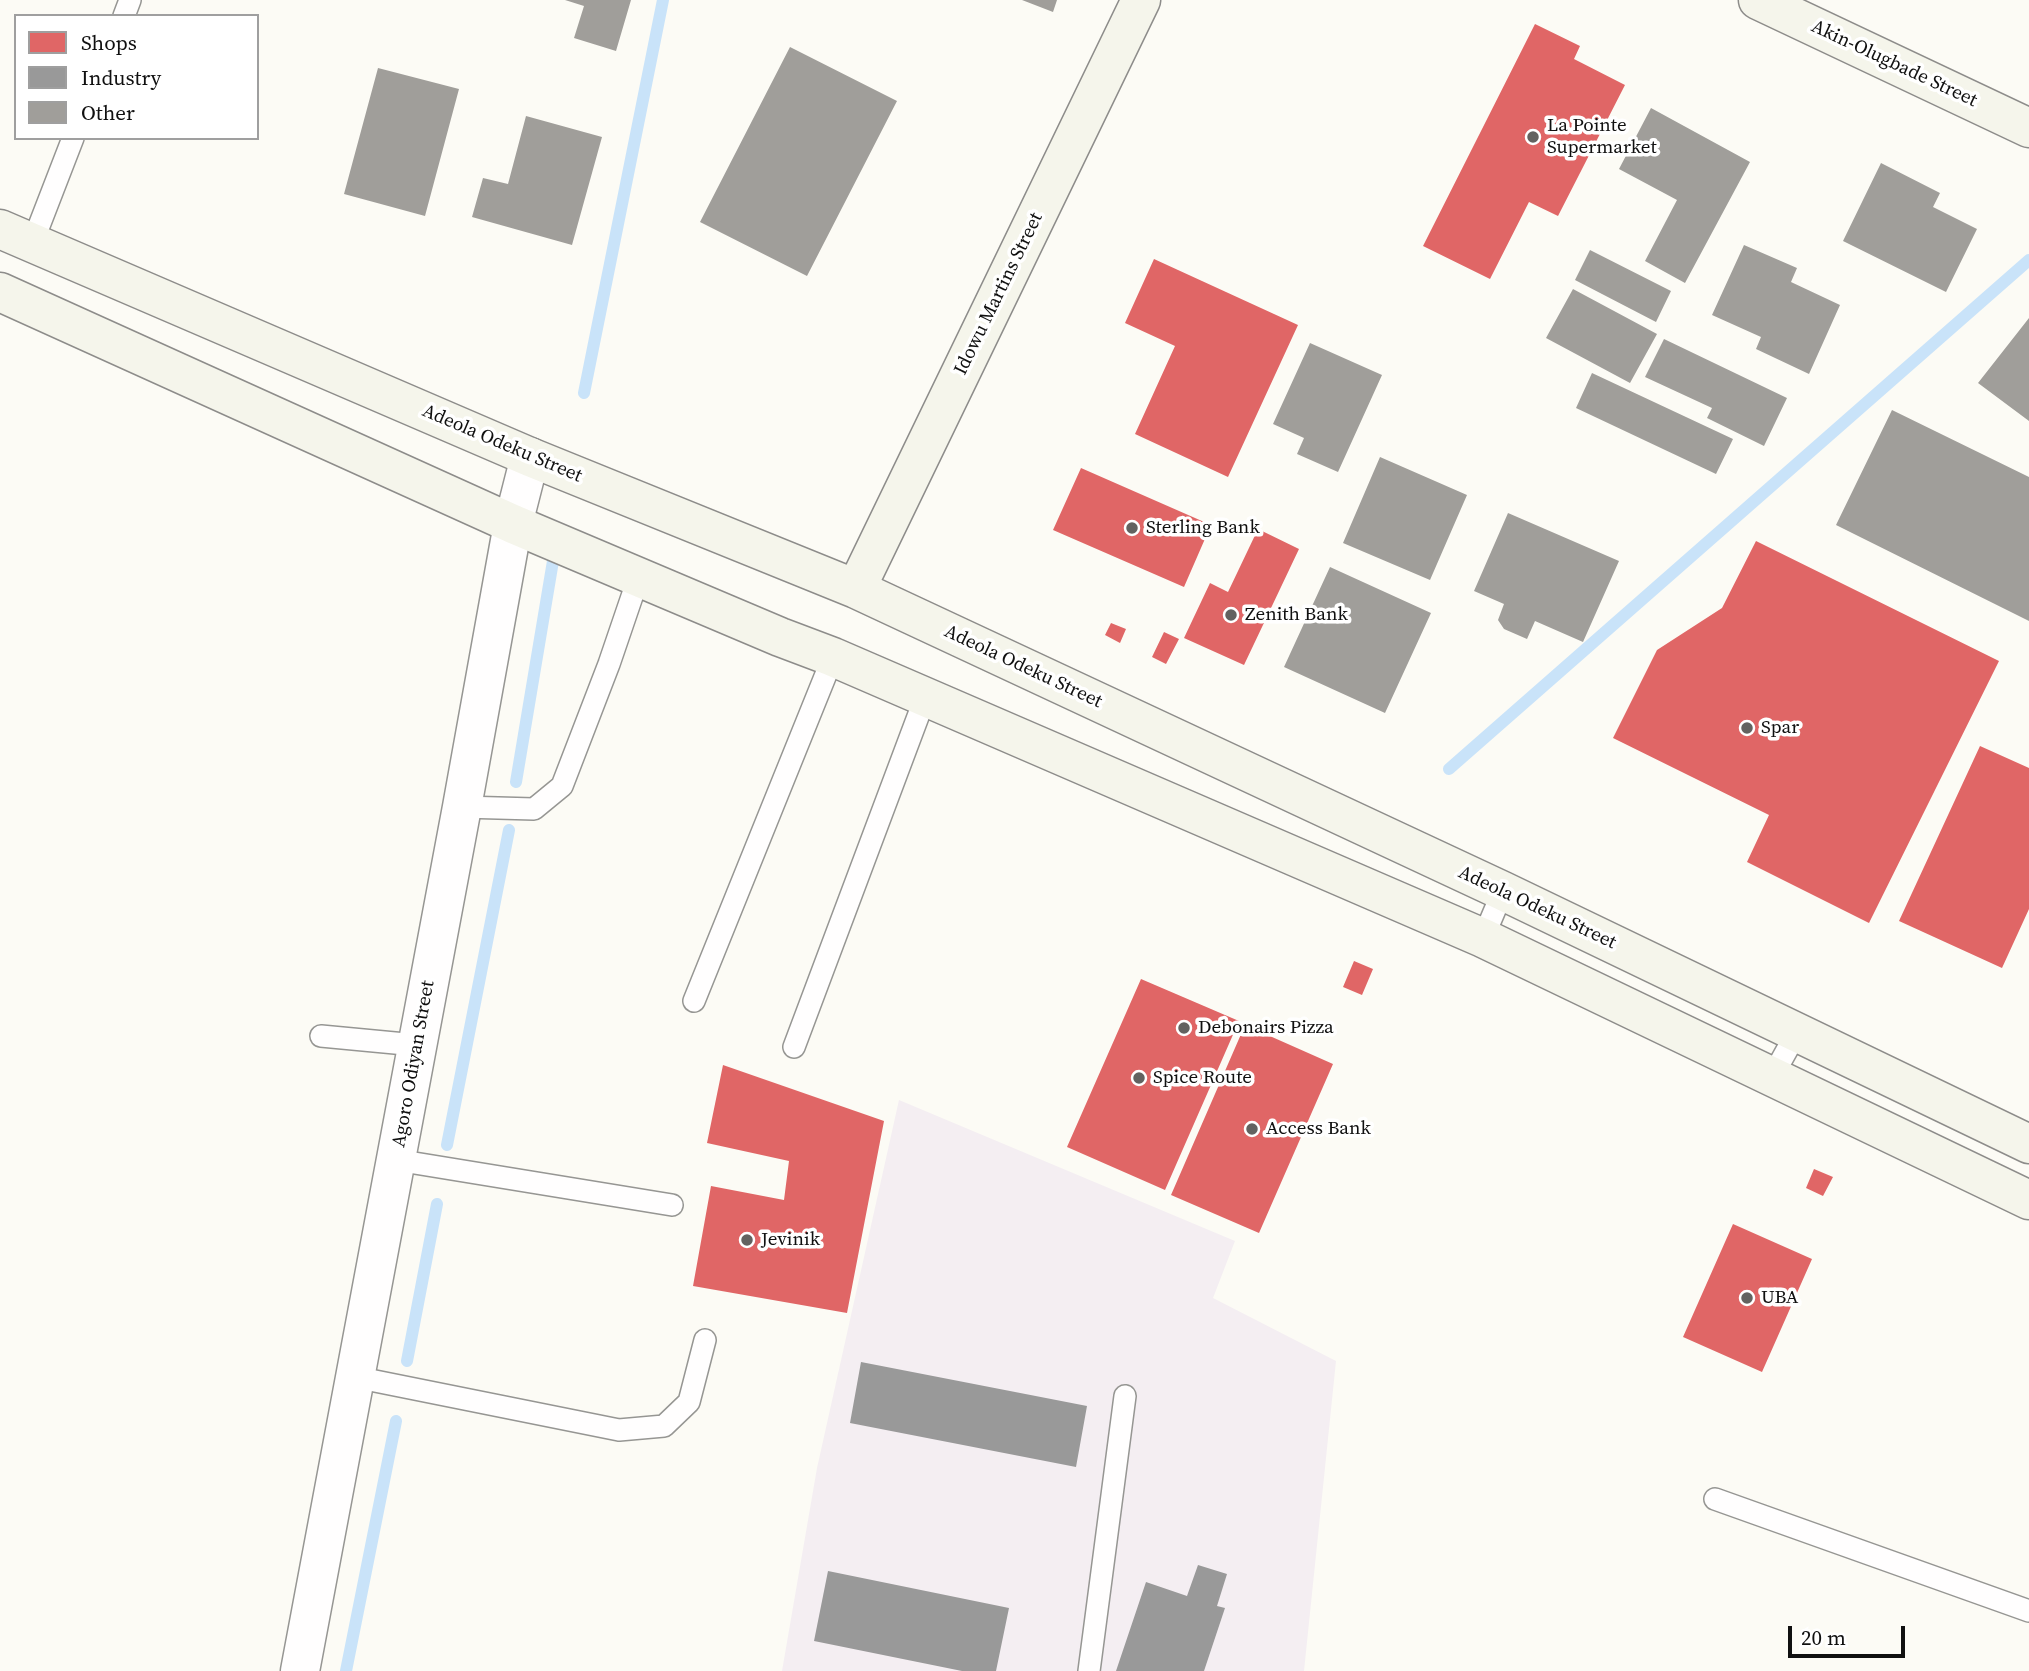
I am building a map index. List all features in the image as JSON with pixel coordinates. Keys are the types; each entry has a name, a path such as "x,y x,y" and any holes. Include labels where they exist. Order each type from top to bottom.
{"main road":[{"name":"Idowu Martins Street","path":"856,589 1141,0"},
{"name":"Akin-Olugbade Street","path":"1758,0 2029,128"},
{"name":"Adeola Odeku Street","path":"16,236 530,457 856,589 1503,891 2029,1144"},
{"path":"0,292 513,524 833,657 1483,938 2029,1200"}],"street":[{"name":"Agoro Odiyan Street","path":"300,1671 513,524 530,457"}],"lane":[{"path":"16,236 73,140"},
{"path":"462,807 534,809 562,786 609,664 639,576"},
{"path":"694,1000 833,657"},
{"path":"793,1047 925,698"},
{"path":"1483,938 1503,891"},
{"path":"1772,1077 1797,1032"},
{"path":"321,1036 416,1045"},
{"path":"396,1160 672,1205"},
{"path":"355,1377 619,1430 664,1426 689,1402 705,1340"},
{"path":"1088,1671 1125,1396"},
{"path":"1715,1499 2029,1611"}],"shaded area":[{"path":"899,1100 1235,1241 1213,1298 1336,1361 1304,1671 782,1671 817,1468"}],"building: Shops":[{"path":"1535,24 1580,46 1574,59 1625,85 1558,216 1529,202 1490,279 1423,246"},
{"path":"1154,259 1298,325 1228,477 1135,434 1175,346 1125,323"},
{"name":"Sterling Bank","path":"1081,468 1211,525 1184,587 1053,530"},
{"name":"Zenith Bank","path":"1258,529 1299,549 1244,665 1184,638 1210,583 1228,592"},
{"path":"1756,541 1999,661 1869,923 1747,862 1769,815 1613,738 1657,650 1722,608"},
{"path":"1111,623 1126,629 1120,643 1105,635"},
{"path":"1164,632 1179,639 1166,664 1152,657"},
{"path":"1980,746 2029,768 2029,909 2002,968 1899,921"},
{"path":"1354,961 1373,969 1362,995 1343,987"},
{"path":"1141,979 1239,1021 1165,1190 1067,1147"},
{"name":"Access Bank","path":"1245,1025 1333,1064 1259,1233 1171,1195"},
{"path":"723,1065 884,1121 847,1313 693,1286 711,1186 784,1200 789,1161 707,1143"},
{"path":"1814,1169 1833,1177 1823,1196 1806,1188"},
{"name":"UBA","path":"1733,1224 1812,1259 1762,1372 1683,1337"}],"building: Industry":[{"path":"861,1362 1087,1406 1076,1467 850,1423"},
{"path":"1198,1565 1227,1574 1217,1606 1225,1608 1204,1671 1116,1671 1146,1582 1187,1596"},
{"path":"828,1571 1009,1608 996,1671 962,1671 814,1641"}],"building: Other":[{"path":"565,0 631,0 616,51 574,38 584,6"},
{"path":"1022,0 1057,0 1053,12"},
{"path":"790,47 897,101 807,276 700,222"},
{"path":"378,68 459,89 425,216 344,194"},
{"path":"1651,108 1750,162 1685,283 1645,261 1677,200 1619,169"},
{"path":"526,116 602,137 572,245 472,217 483,178 508,184"},
{"path":"1881,163 1940,193 1933,207 1977,229 1946,292 1843,241"},
{"path":"1744,245 1797,268 1791,282 1840,305 1809,374 1756,349 1761,337 1712,315"},
{"path":"1590,250 1671,291 1656,322 1575,280"},
{"path":"1573,289 1657,334 1630,383 1546,338"},
{"path":"2029,318 2029,421 1978,383"},
{"path":"1664,339 1787,398 1764,446 1707,418 1712,408 1645,377"},
{"path":"1310,343 1382,375 1338,472 1297,454 1304,438 1273,424"},
{"path":"1592,373 1733,439 1716,474 1576,408"},
{"path":"1892,410 2029,477 2029,621 1836,525"},
{"path":"1380,457 1467,495 1430,580 1343,543"},
{"path":"1508,513 1619,561 1583,642 1535,621 1527,639 1504,629 1498,620 1504,604 1474,591"},
{"path":"1330,567 1431,613 1385,713 1284,667"}],"waterway":[{"path":"584,393 663,0"},
{"path":"1449,769 2029,260"},
{"path":"516,782 553,561"},
{"path":"447,1145 509,830"},
{"path":"407,1361 437,1204"},
{"path":"346,1671 396,1421"}],"place":[{"name":"La Pointe Supermarket","path":"1533,137"},
{"name":"Sterling Bank","path":"1132,528"},
{"name":"Zenith Bank","path":"1231,615"},
{"name":"Spar","path":"1747,728"},
{"name":"Debonairs Pizza","path":"1184,1028"},
{"name":"Spice Route","path":"1139,1078"},
{"name":"Access Bank","path":"1252,1129"},
{"name":"Jevinik","path":"747,1240"},
{"name":"UBA","path":"1747,1298"}]}
